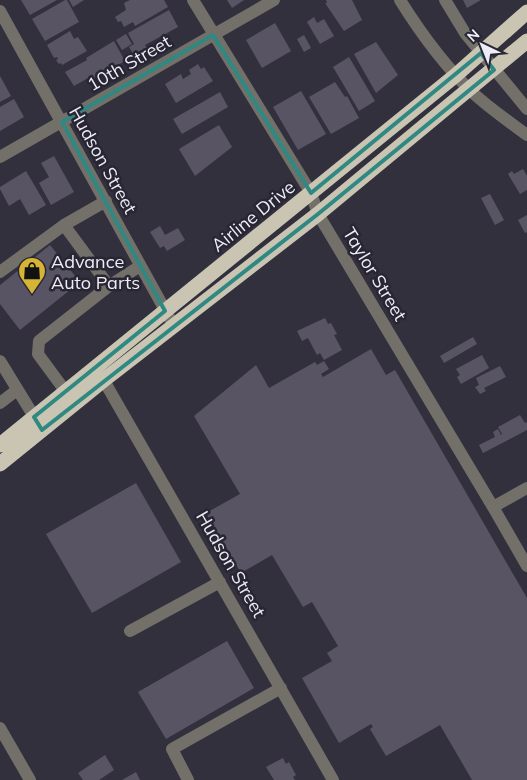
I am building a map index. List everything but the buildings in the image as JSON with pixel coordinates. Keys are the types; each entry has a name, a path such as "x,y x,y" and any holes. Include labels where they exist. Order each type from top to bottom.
{"highway":[{"name":"Airline Drive","path":"0,445 38,423 100,373 165,311 311,194 481,53 527,12"},
{"name":"Airline Drive","path":"0,464 66,392 100,373 174,325 318,214 527,42"}],"street":[{"name":"Taylor Street","path":"193,0 311,194 318,214 527,566"},
{"name":"10th Street","path":"0,157 274,0"},
{"path":"400,0 436,51 470,90 527,135"},
{"path":"445,0 465,34 527,109"},
{"name":"Hudson Street","path":"0,11 174,325"},
{"path":"0,272 64,225 106,201"},
{"path":"64,225 109,286"},
{"path":"66,392 38,354 39,341 109,286 140,266"},
{"path":"0,361 38,423"},
{"name":"Hudson Street","path":"100,373 333,780"},
{"path":"0,404 17,390"},
{"path":"493,507 527,488"},
{"path":"130,631 220,582"},
{"path":"188,780 172,749 281,688"},
{"path":"0,728 30,780"}],"highlighted area":[{"path":"213,35 311,193 481,53 494,70 318,214 42,430 34,417 165,311 62,122"}],"place":[{"name":"Advance Auto Parts","path":"32,295"}]}
